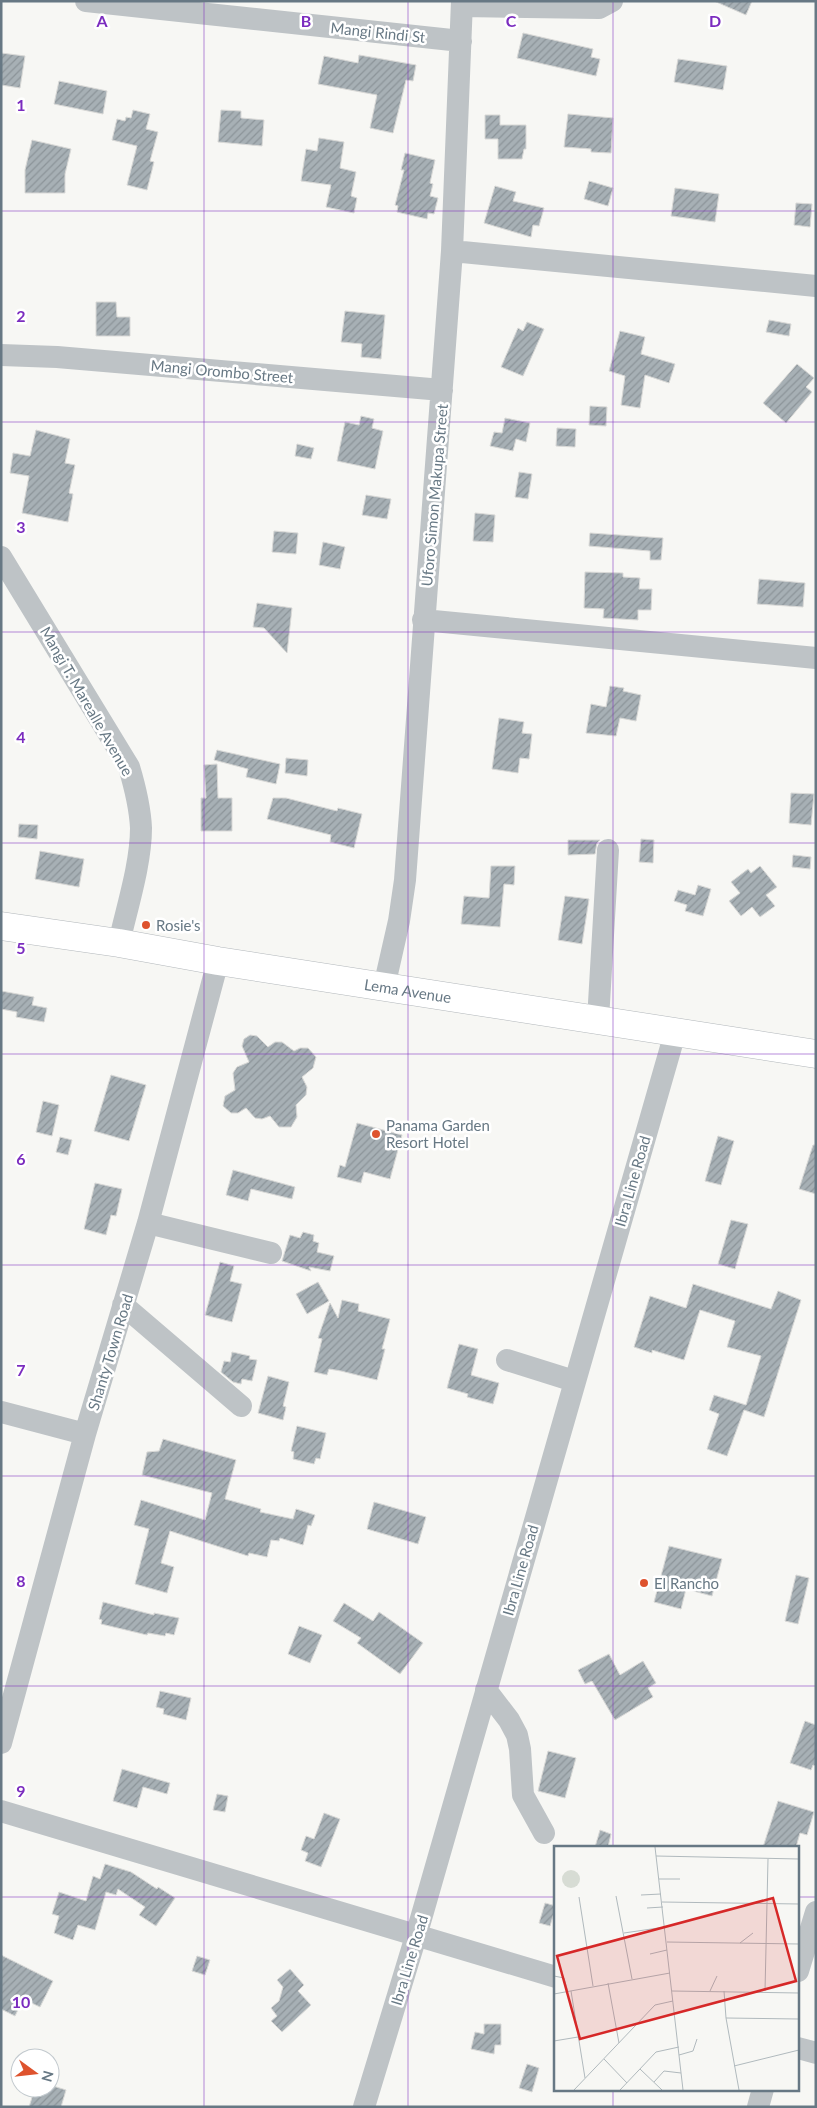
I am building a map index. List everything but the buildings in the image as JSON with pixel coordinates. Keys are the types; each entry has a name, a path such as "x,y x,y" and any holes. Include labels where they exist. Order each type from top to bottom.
{"main road":[{"name":"Lema Avenue","path":"1,926 119,943 218,961 816,1054"}],"street":[{"name":"Mangi Rindi St","path":"86,1 461,41"},
{"path":"462,4 599,8 612,1"},
{"name":"Uforo Simon Makupa Street","path":"384,987 399,921 404,880 452,251 462,4"},
{"path":"452,251 816,286"},
{"name":"Mangi Orombo Street","path":"1,355 57,357 442,390"},
{"name":"Mangi T. Marealle Avenue","path":"1,558 129,767 135,785 141,829 138,858 119,943"},
{"path":"424,620 816,658"},
{"path":"598,1020 608,850"},
{"name":"Shanty Town Road","path":"1,1743 85,1434 148,1223 218,961"},
{"name":"Ibra Line Road","path":"364,2107 416,1936 675,1033"},
{"path":"148,1223 271,1253"},
{"path":"124,1305 241,1406"},
{"path":"506,1360 574,1380"},
{"path":"1,1412 85,1434"},
{"path":"486,1690 509,1720 517,1735 523,1795 530,1812 544,1833"},
{"path":"1,1811 554,1976"},
{"path":"800,1958 802,1946 816,1912"},
{"path":"800,2049 816,2053"},
{"path":"758,2107 763,2090"}],"place":[{"name":"Rosie's","path":"146,925"},
{"name":"Panama Garden Resort Hotel","path":"376,1134"},
{"name":"El Rancho","path":"644,1583"}]}
